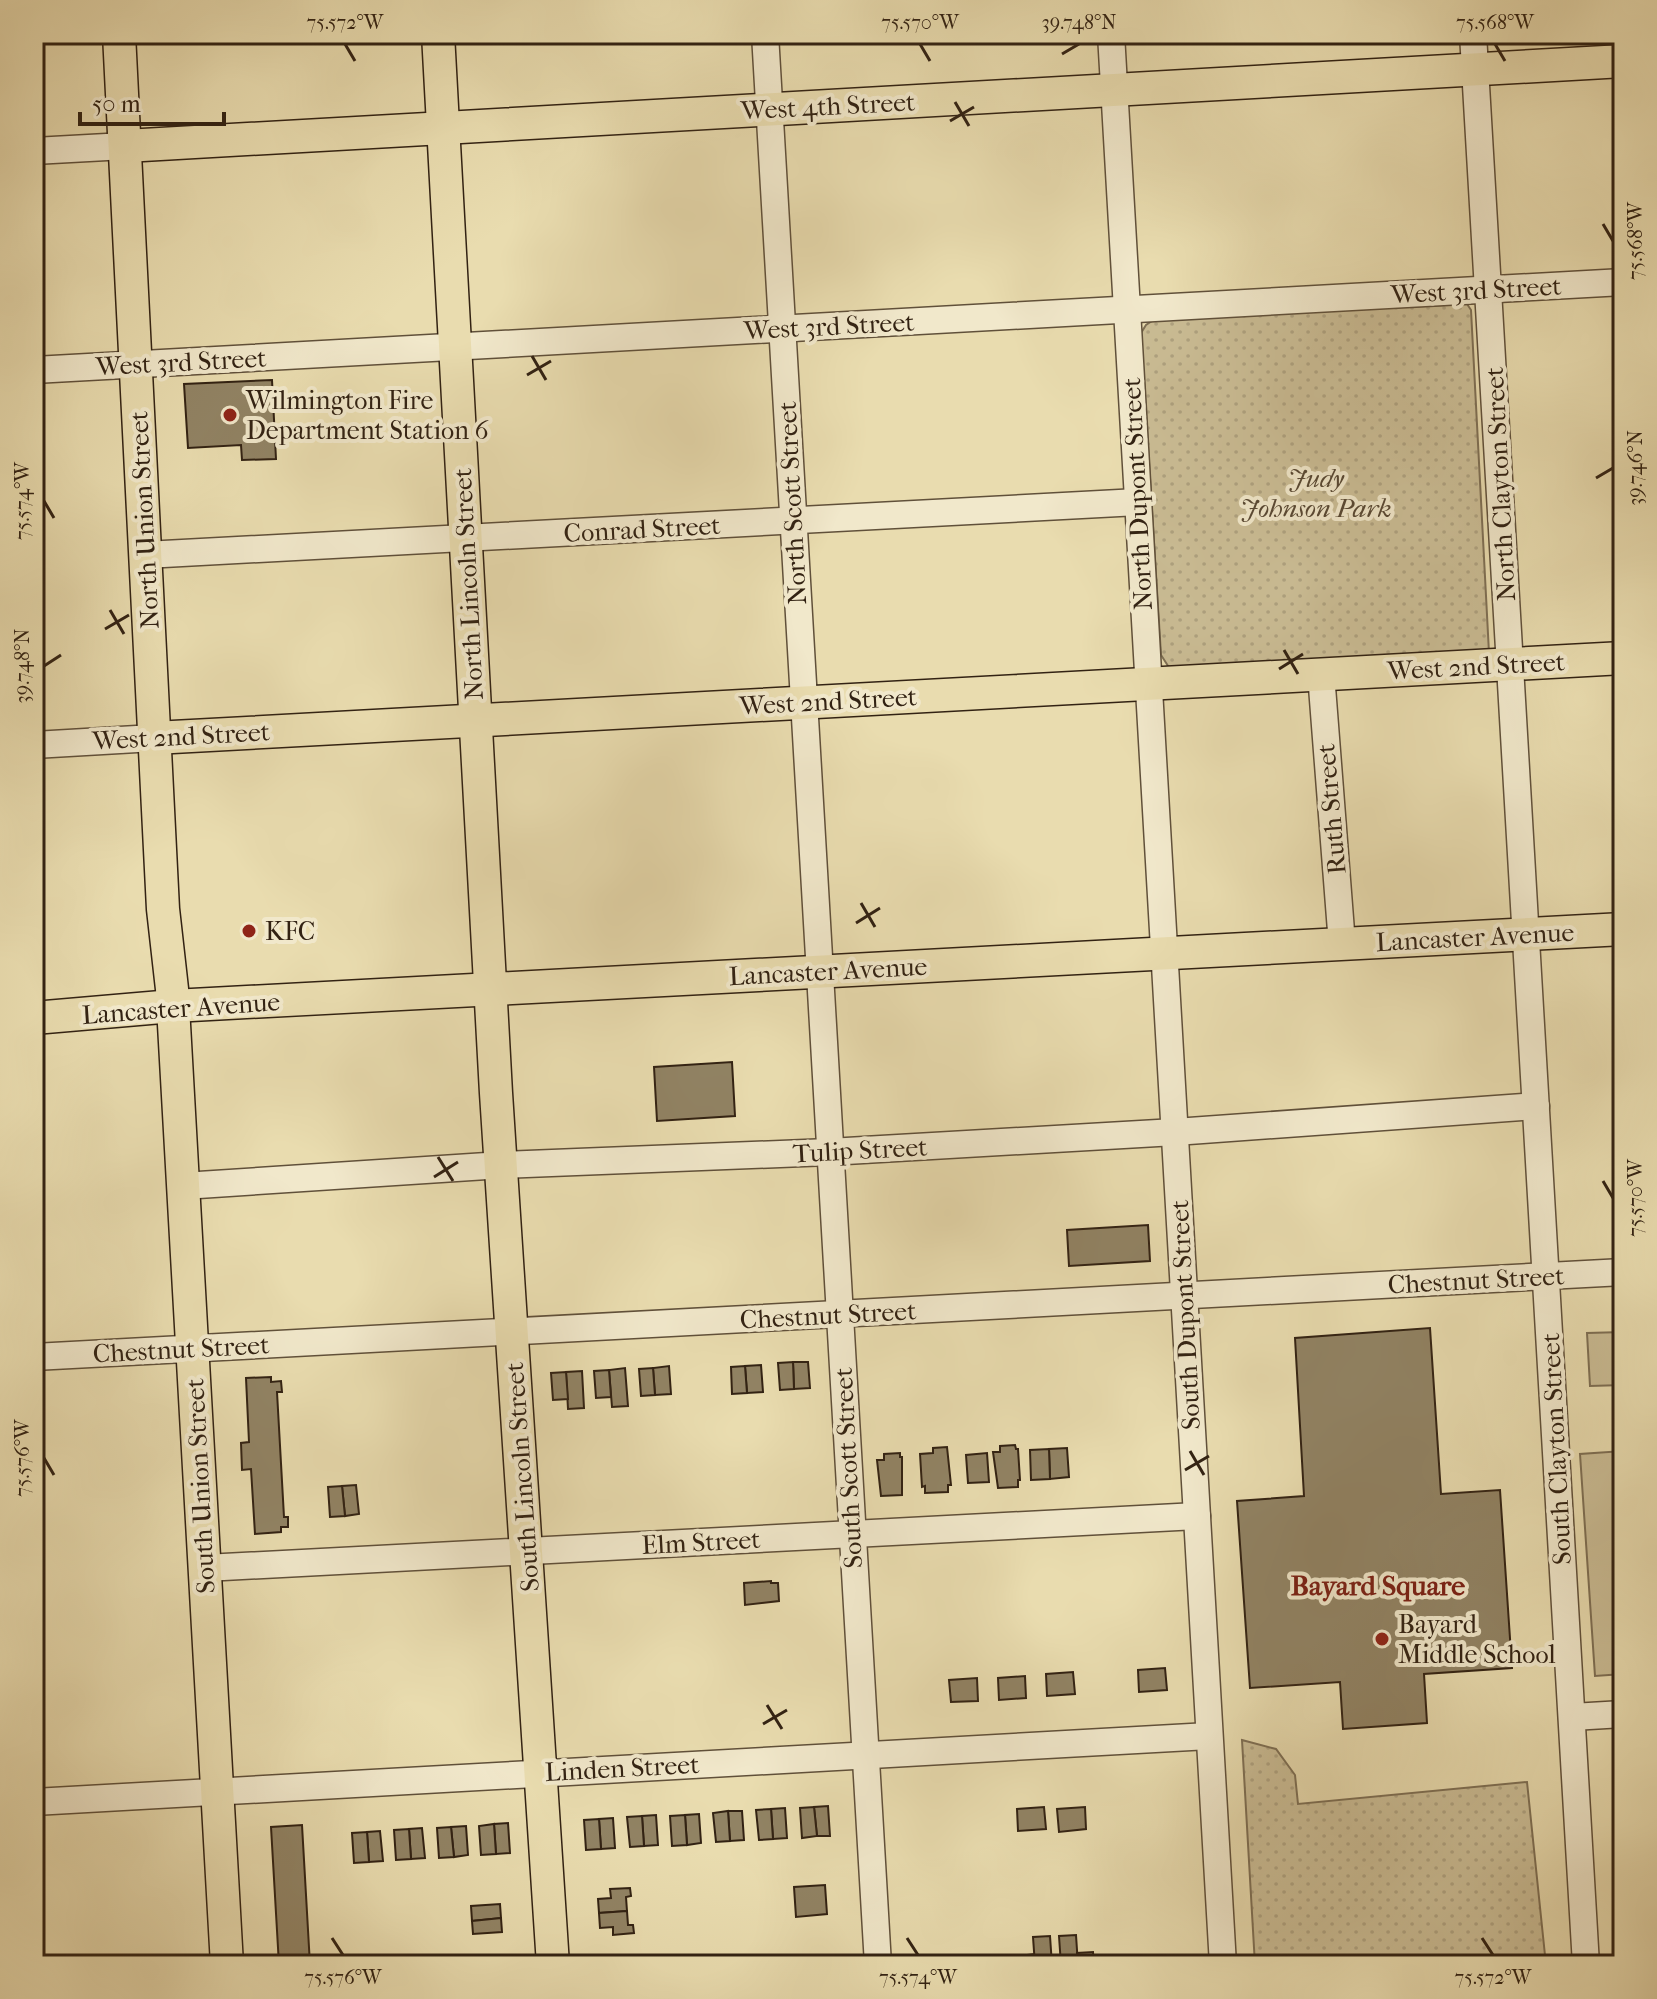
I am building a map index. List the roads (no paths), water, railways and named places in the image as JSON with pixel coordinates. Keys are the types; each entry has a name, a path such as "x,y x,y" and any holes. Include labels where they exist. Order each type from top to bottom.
{"main road":[{"name":"North Union Street","path":"119,34 163,909 173,1006"},
{"name":"North Lincoln Street","path":"438,34 491,989"},
{"name":"West 4th Street","path":"125,146 1623,61"},
{"name":"West 2nd Street","path":"154,738 1623,658"},
{"name":"Lancaster Avenue","path":"34,1018 173,1006 1623,929"},
{"name":"South Lincoln Street","path":"491,989 553,1965"},
{"name":"South Union Street","path":"173,1006 227,1965"}],"street":[{"name":"North Scott Street","path":"765,34 819,972"},
{"name":"North Dupont Street","path":"1111,34 1164,953"},
{"name":"North Clayton Street","path":"1473,34 1526,934"},
{"name":"West 4th Street","path":"34,151 125,146"},
{"name":"West 3rd Street","path":"34,370 1623,282"},
{"name":"Conrad Street","path":"145,555 1138,502"},
{"name":"Ruth Street","path":"1321,674 1342,944"},
{"name":"West 2nd Street","path":"34,745 154,738"},
{"name":"South Clayton Street","path":"1526,934 1586,1965"},
{"name":"South Dupont Street","path":"1164,953 1223,1965"},
{"name":"South Scott Street","path":"819,972 878,1965"},
{"name":"Tulip Street","path":"183,1186 502,1165 829,1152 1175,1132 1536,1106"},
{"name":"Chestnut Street","path":"34,1357 1623,1272"},
{"name":"Elm Street","path":"205,1568 1197,1516"},
{"path":"1572,1717 1623,1714"},
{"name":"Linden Street","path":"34,1802 1209,1736"}],"place":[{"name":"Wilmington Fire Department Station 6","path":"230,415"},
{"name":"KFC","path":"249,931"},
{"name":"Bayard Middle School","path":"1382,1639"}],"district":[{"name":"Bayard Square","path":"1378,1585"}],"park label":[{"name":"Judy Johnson Park","path":"1316,493"}]}
